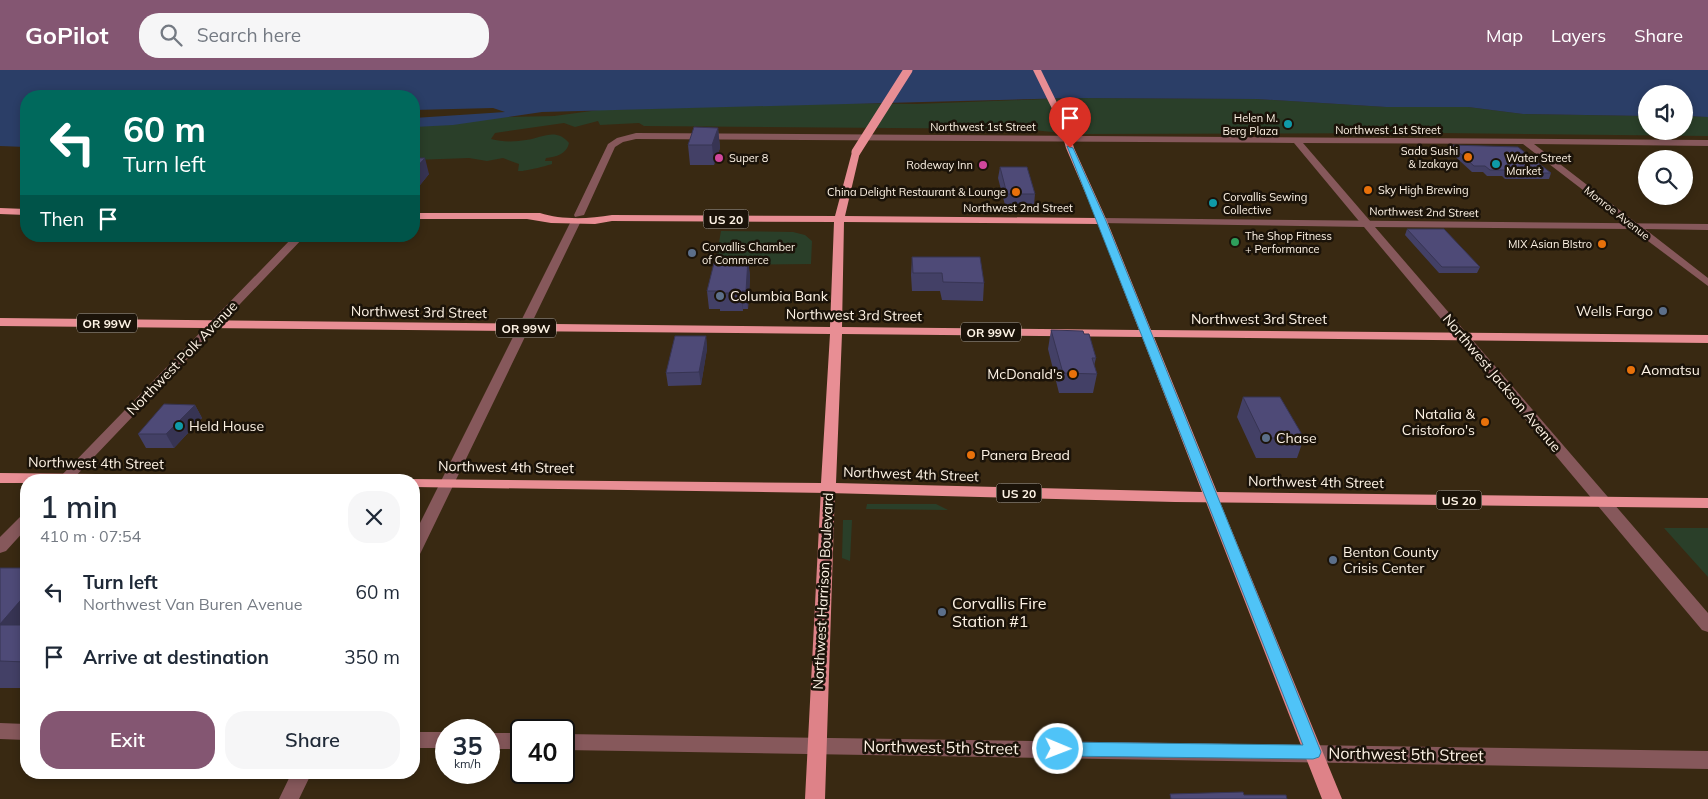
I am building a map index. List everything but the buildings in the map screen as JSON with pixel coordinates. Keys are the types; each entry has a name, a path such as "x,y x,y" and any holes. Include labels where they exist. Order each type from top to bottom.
{"highway":[{"name":"Northwest Harrison Boulevard","path":"828,488 836,330 839,219 856,152 908,70"},
{"path":"1037,70 1064,123 1067,139 1082,178 1102,221 1211,497"},
{"path":"0,211 20,212"},
{"name":"Northwest 2nd Street","path":"420,216 532,217 551,220 612,218 1102,221"},
{"name":"Northwest 3rd Street","path":"0,322 1708,339"},
{"name":"Northwest 4th Street","path":"0,478 20,478"},
{"name":"Northwest 4th Street","path":"420,482 828,488 1211,497 1708,503"}],"main road":[{"name":"Northwest Harrison Boulevard","path":"815,799 828,488"},
{"path":"1211,497 1332,799"}],"street":[{"name":"Northwest 1st Street","path":"577,218 611,146 620,140 644,136 1708,143"},
{"name":"Northwest Jackson Avenue","path":"1296,140 1708,626"},
{"name":"Monroe Avenue","path":"1526,142 1708,283"},
{"path":"420,538 577,218"},
{"name":"Northwest 2nd Street","path":"1102,221 1708,227"},
{"name":"Northwest Polk Avenue","path":"70,474 294,242"},
{"path":"0,547 20,526"},
{"path":"0,731 20,732"},
{"path":"420,740 435,740"},
{"name":"Northwest 5th Street","path":"575,742 1313,752 1708,760"},
{"path":"289,799 299,779"}],"green space":[{"path":"1071,98 1256,99 1386,107 1468,107 1523,114 1638,116 1638,135 1440,133 1072,134 1023,129 644,126 639,123 600,125 598,121 575,127 564,123 495,133 491,139 517,141 554,134 564,138 569,143 566,150 557,156 546,158 545,161 552,161 552,164 529,170 518,171 519,164 503,158 487,161 469,158 420,160 420,125 498,114 507,117 554,116 599,110 833,103 916,104"},
{"path":"1693,116 1708,117 1708,136 1693,136"},
{"path":"721,231 793,232 805,235 812,241 811,264 715,265"},
{"path":"867,504 936,504 948,510 866,509"},
{"path":"843,520 852,520 850,561 842,558"},
{"path":"1664,528 1708,528 1708,577"}],"water":[{"path":"0,70 1708,70 1708,117 1693,116 1693,85 1638,85 1638,116 1523,114 1468,107 1386,107 1256,99 1071,98 542,112 453,125 420,127 420,118 505,112 493,108 420,110 420,90 20,90 20,147 0,146"}],"place":[{"name":"Helen M. Berg Plaza","path":"1288,124"},
{"name":"Sada Sushi & Izakaya","path":"1468,157"},
{"name":"Super 8","path":"719,158"},
{"name":"Water Street Market","path":"1496,164"},
{"name":"Rodeway Inn","path":"983,165"},
{"name":"Sky High Brewing","path":"1368,190"},
{"name":"China Delight Restaurant & Lounge","path":"1016,192"},
{"name":"Corvallis Sewing Collective","path":"1213,203"},
{"name":"The Shop Fitness + Performance","path":"1235,242"},
{"name":"MIX Asian BIstro","path":"1602,244"},
{"name":"Corvallis Chamber of Commerce","path":"692,253"},
{"name":"Columbia Bank","path":"720,296"},
{"name":"Wells Fargo","path":"1663,311"},
{"name":"Aomatsu","path":"1631,370"},
{"name":"McDonald's","path":"1073,374"},
{"name":"Natalia & Cristoforo's","path":"1485,422"},
{"name":"Held House","path":"179,426"},
{"name":"Chase","path":"1266,438"},
{"name":"Panera Bread","path":"971,455"},
{"name":"Benton County Crisis Center","path":"1333,560"},
{"name":"Corvallis Fire Station #1","path":"942,612"}],"route":[{"path":"1058,749 1313,752 1121,273 1102,221 1070,148"}]}
